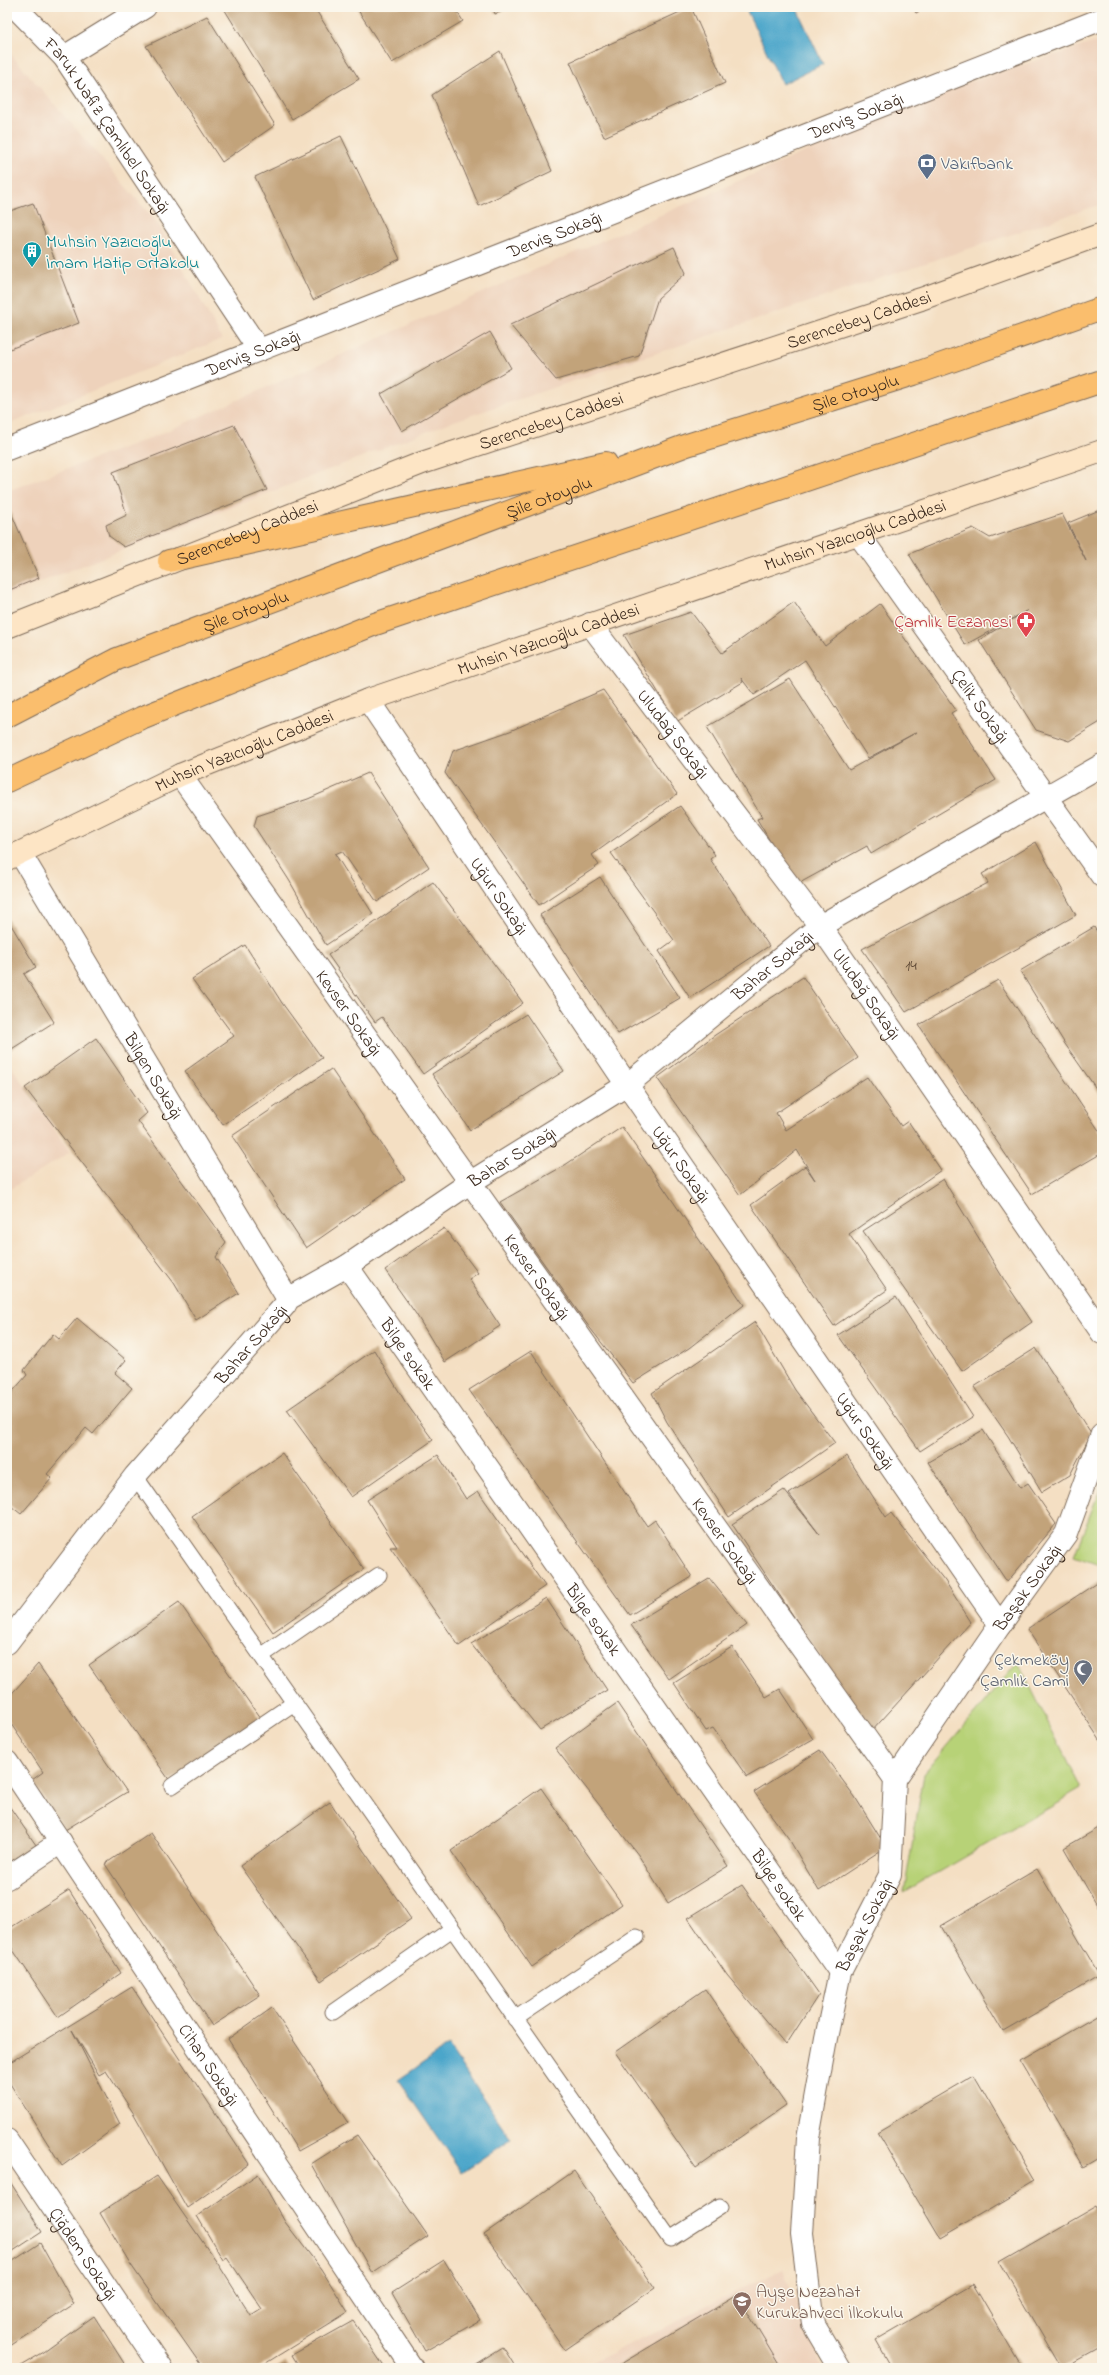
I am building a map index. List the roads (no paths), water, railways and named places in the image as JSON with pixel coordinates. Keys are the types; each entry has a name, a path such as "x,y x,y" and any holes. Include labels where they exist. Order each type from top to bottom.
{"highway":[{"name":"Şile Otoyolu","path":"7,716 117,659 687,445 914,374 1102,308"},
{"path":"7,781 141,718 375,624 1102,381"},
{"path":"169,561 687,445"}],"main road":[{"name":"Serencebey Caddesi","path":"7,627 169,561 422,462 921,299 1102,234"},
{"name":"Muhsin Yazıcıoğlu Caddesi","path":"13,856 180,774 368,700 590,624 859,535 1102,451"}],"street":[{"name":"Faruk Nafiz Çamlıbel Sokağı","path":"15,7 64,57 259,350"},
{"path":"64,57 145,7"},
{"name":"Derviş Sokağı","path":"7,449 1102,19"},
{"name":"Çelik Sokağı","path":"859,535 1048,798 1102,876"},
{"name":"Uludağ Sokağı","path":"590,624 820,926 1102,1333"},
{"name":"Uğur Sokağı","path":"368,700 627,1085 1000,1625"},
{"name":"Bahar Sokağı","path":"7,1643 135,1476 285,1305 288,1299 347,1266 471,1182 627,1085 820,926 1048,798 1102,765"},
{"name":"Kevser Sokağı","path":"180,774 895,1779"},
{"name":"Bilgen Sokağı","path":"13,856 288,1299"},
{"name":"Bilge sokak","path":"347,1266 840,1972"},
{"name":"Başak Sokağı","path":"839,2368 813,2324 802,2233 808,2138 826,2038 840,1972 890,1875 895,1779 1000,1625 1066,1534 1102,1434"},
{"name":"Cihan Sokağı","path":"7,1762 412,2368"},
{"path":"7,1878 61,1842"},
{"name":"Çiğdem Sokağı","path":"7,2140 161,2368"}],"lane":[{"path":"135,1476 670,2239 720,2207"},
{"path":"260,1656 379,1575"},
{"path":"172,1786 294,1703"},
{"path":"334,2012 452,1929"},
{"path":"515,2019 637,1937"}],"water":[{"path":"750,7 796,7 823,64 782,84 746,9"},
{"path":"448,2046 511,2139 462,2173 398,2080"}],"place":[{"name":"Vakıfbank","path":"927,180"},
{"name":"Muhsin Yazıcıoğlu İmam Hatip Ortakolu","path":"32,268"},
{"name":"Çamlık Eczanesi","path":"1026,638"},
{"name":"Çekmeköy Çamlık Cami","path":"1083,1686"},
{"name":"Ayşe Nezahat Kurukahveci İlkokulu","path":"742,2318"}]}
